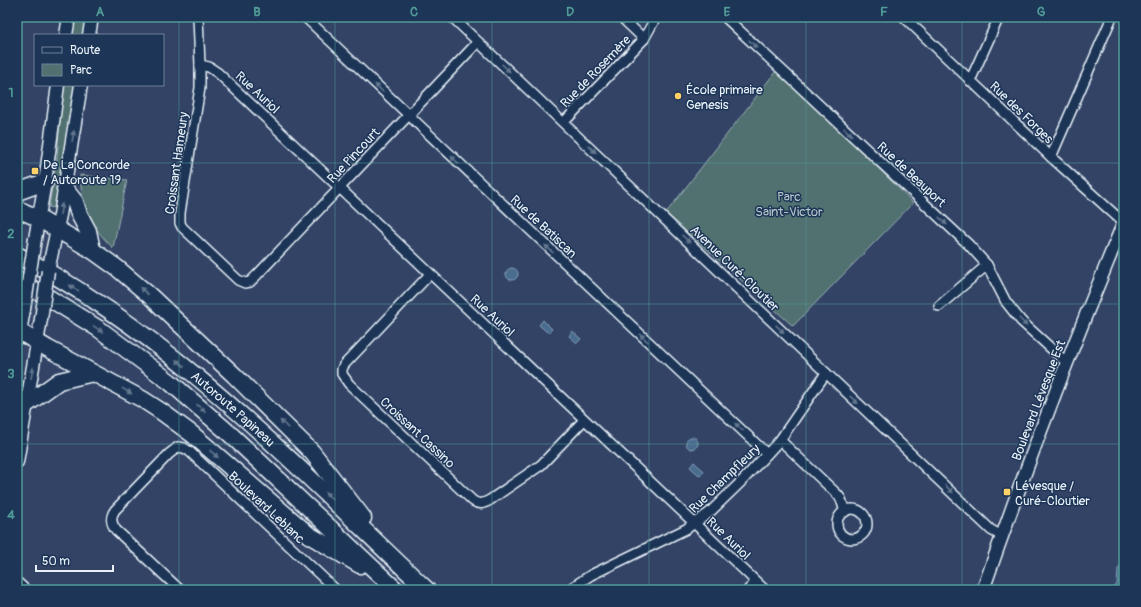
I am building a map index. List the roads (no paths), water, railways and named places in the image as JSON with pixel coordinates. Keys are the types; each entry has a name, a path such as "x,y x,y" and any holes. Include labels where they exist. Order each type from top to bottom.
{"highway":[{"path":"17,192 45,182"},
{"path":"64,189 75,202 79,214 88,231 92,250"},
{"path":"17,208 38,218 92,250 117,268 162,307 312,452 397,562"},
{"name":"Autoroute Papineau","path":"17,255 54,275 103,306 187,368 279,450 427,590"},
{"name":"Autoroute Papineau","path":"17,280 99,329 165,378 230,434 396,590"},
{"path":"18,333 93,372 166,414 309,535 384,579"},
{"path":"27,404 59,381 93,372"}],"street":[{"path":"66,34 69,17"},
{"path":"89,34 92,17"},
{"path":"198,17 200,65"},
{"name":"Rue de Batiscan","path":"304,17 767,454"},
{"name":"Avenue Curé-Cloutier","path":"452,17 991,530 1002,536"},
{"path":"621,17 644,39"},
{"name":"Rue de Rosemère","path":"564,122 644,39 656,17"},
{"name":"Rue de Beauport","path":"725,17 969,245 987,265 1006,302 1021,321 1067,363"},
{"name":"Rue des Forges","path":"904,17 1050,157 1124,223"},
{"path":"970,81 999,17"},
{"path":"1050,157 1112,17"},
{"name":"Rue Pincourt","path":"245,283 250,282 258,274 407,115 478,42"},
{"name":"Rue Auriol","path":"200,65 209,67 218,73 584,420 695,523 764,590"},
{"name":"Croissant Hameury","path":"200,65 200,88 180,213 180,223 182,227 238,280 245,283"},
{"path":"18,333 24,309 45,182 58,86"},
{"path":"17,462 52,248 64,189 81,86"},
{"name":"Boulevard Lévesque Est","path":"983,590 1067,363 1124,223"},
{"path":"939,306 987,265"},
{"name":"Croissant Cassino","path":"430,274 344,365 342,374 349,384 473,501 478,504 484,504 541,465 584,420"},
{"name":"Rue Champfleury","path":"568,590 591,575 677,534 695,523 733,490 780,440 826,373"},
{"path":"780,440 837,494 841,499 845,512"},
{"name":"Boulevard Leblanc","path":"180,590 115,528 111,519 115,510 169,454 178,447 189,451 336,590"},
{"path":"17,582 26,590"},
{"path":"748,590 756,582"}],"water":[{"path":"512,268 516,270 518,274 516,278 512,280 508,278 506,274 508,270"},
{"path":"543,320 552,329 548,333 539,325"},
{"path":"572,331 581,339 577,343 569,336"},
{"path":"692,437 696,439 698,443 696,447 692,449 688,447 686,443 688,439"},
{"path":"694,462 704,471 700,476 690,467"},
{"path":"1124,559 1124,590 1112,590 1117,584 1118,569"}],"place":[{"name":"École primaire Genesis","path":"678,96"},
{"name":"De La Concorde / Autoroute 19","path":"35,171"},
{"name":"Lévesque / Curé-Cloutier","path":"1007,492"}],"park label":[{"name":"Parc Saint-Victor","path":"789,204"}]}
